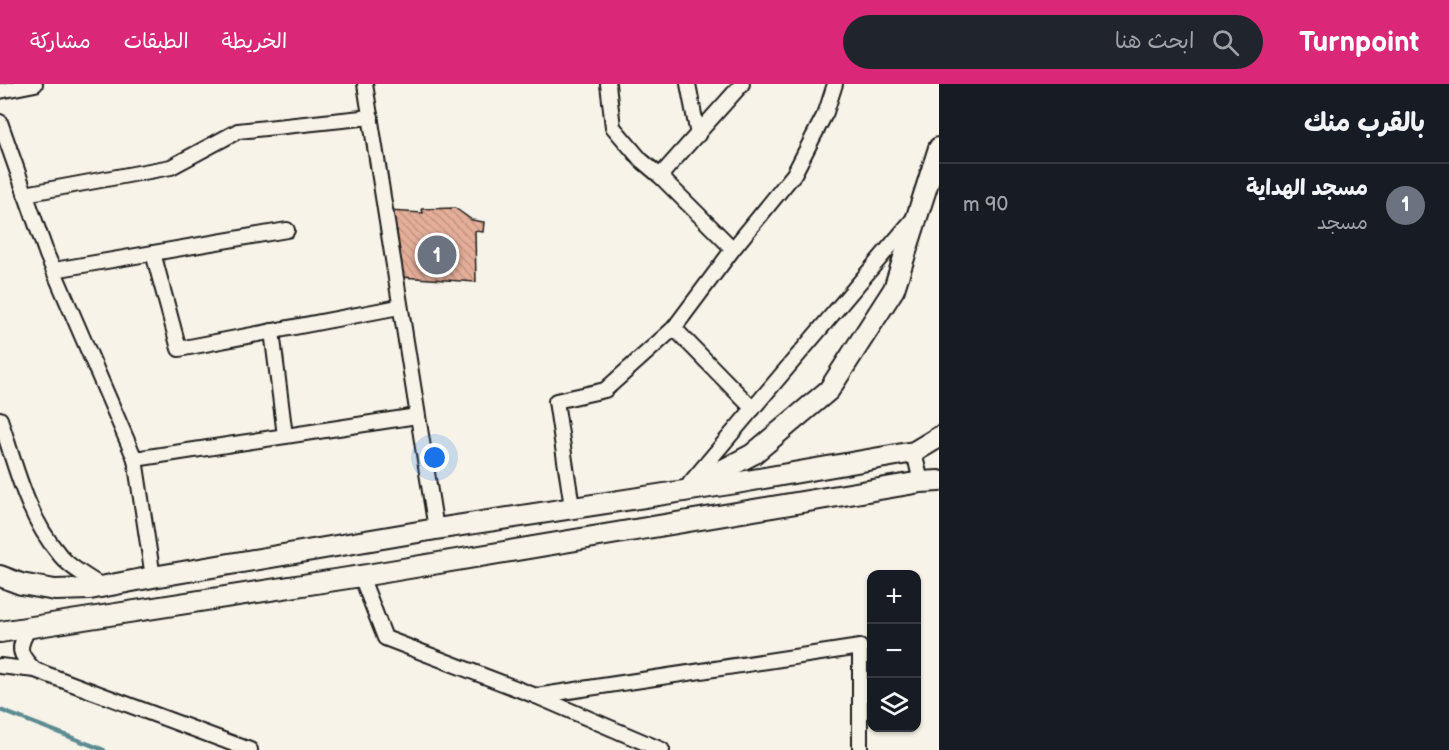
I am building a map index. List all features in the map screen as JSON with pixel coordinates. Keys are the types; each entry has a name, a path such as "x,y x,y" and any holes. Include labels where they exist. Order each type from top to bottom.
{"street":[{"path":"0,91 35,84"},
{"path":"365,84 436,529"},
{"path":"608,84 613,127 641,160 733,249"},
{"path":"688,84 698,135"},
{"path":"660,177 742,84"},
{"path":"572,507 555,401 605,390 674,328 733,249 794,174 826,112 835,84"},
{"path":"26,194 171,167 238,131 371,117"},
{"path":"0,122 54,270 135,459 153,577"},
{"path":"685,490 753,454 829,390 894,289 939,148"},
{"path":"685,490 919,212"},
{"path":"54,270 287,230"},
{"path":"153,253 179,349 399,307"},
{"path":"674,328 753,409"},
{"path":"272,331 285,436"},
{"path":"135,459 417,416"},
{"path":"0,419 29,505 44,535 60,556 103,587"},
{"path":"0,576 21,584 55,590 90,590 153,577 436,529 914,452 939,437"},
{"path":"0,632 361,576 930,482 914,452"},
{"path":"361,576 385,638 536,696 662,750"},
{"path":"29,628 20,643 22,658 35,670"},
{"path":"536,696 860,647 860,750"},
{"path":"0,666 35,670 250,750"}],"building":[{"path":"455,208 472,220 484,222 483,232 475,231 476,282 400,277 397,230 393,228 389,211 423,213 422,209"}],"waterway":[{"path":"0,710 104,750"}],"place":[{"name":"مسجد الهداية","path":"437,255"}]}
